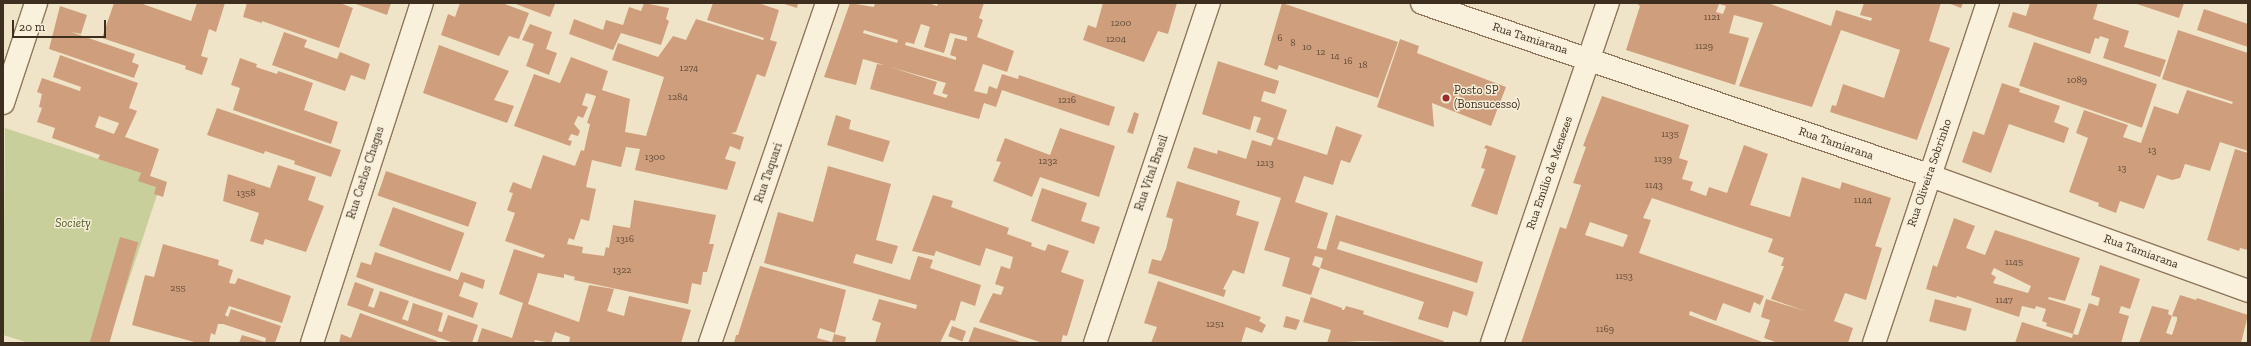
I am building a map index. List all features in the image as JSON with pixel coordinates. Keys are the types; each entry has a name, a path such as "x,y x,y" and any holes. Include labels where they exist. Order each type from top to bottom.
{"street":[{"path":"3,103 36,3"},
{"name":"Rua Carlos Chagas","path":"312,343 422,3"},
{"name":"Rua Taquari","path":"710,343 827,3"},
{"name":"Rua Vital Brasil","path":"1095,343 1209,3"},
{"name":"Rua Tamiarana","path":"1422,3 1588,58 1928,175 2248,291"},
{"name":"Rua Emílio de Menezes","path":"1492,343 1608,3"},
{"name":"Rua Oliveira Sobrinho","path":"1874,343 1928,175 1988,3"}],"green space":[{"name":"Society","path":"5,128 162,180 108,343 29,343 3,335"}],"building":[{"path":"114,3 140,3 191,21 197,3 225,3 216,32 209,29 201,56 208,58 202,75 185,69 186,66 102,38"},
{"path":"247,3 340,3 353,8 339,48 262,21 262,23 243,17"},
{"path":"353,3 391,3 387,15"},
{"path":"460,3 502,3 529,13 519,39 509,36 499,56 441,35 448,14 455,17"},
{"path":"513,3 552,3 555,4 550,17"},
{"path":"644,3 669,8 666,19 669,21 661,45 621,33 613,50 569,34 574,19 603,30 606,20 623,25 629,7 641,11"},
{"path":"713,3 758,3 779,10 770,40 777,42 765,77 757,74 736,132 731,133 744,137 740,150 730,146 725,159 736,162 727,190 635,170 640,149 626,147 621,167 592,160 586,187 596,189 589,221 581,219 574,240 569,238 567,244 583,247 582,253 604,256 606,247 609,248 613,225 630,228 634,200 716,215 709,244 714,244 707,272 703,272 701,285 692,283 688,304 574,280 575,277 564,274 564,278 538,273 528,304 579,322 589,285 614,289 607,311 624,316 629,296 691,310 681,343 569,343 570,337 555,332 551,343 535,340 534,343 477,343 482,328 512,338 523,303 499,294 514,249 543,258 545,255 505,241 515,213 507,210 513,193 509,192 513,182 531,189 543,155 575,166 581,150 584,151 590,124 587,123 596,96 586,93 582,105 588,107 583,118 578,116 574,124 580,131 578,136 571,134 568,140 572,141 570,146 514,126 534,74 560,83 571,57 608,71 602,90 630,99 625,132 646,136 664,77 612,60 618,43 658,57 673,36 686,40 696,19 763,40 764,38 707,20"},
{"path":"781,3 798,3 797,8"},
{"path":"850,3 874,7 875,3 928,3 937,6 938,3 984,3 979,18 983,20 977,37 1014,51 1007,72 983,64 974,91 987,94 989,86 997,89 1002,74 1018,79 1019,75 1115,107 1109,126 1002,90 996,107 984,103 979,119 870,89 877,64 884,65 863,59 856,85 824,77","holes":["921,24 930,27 924,47 944,53 950,33 967,37 967,41 955,38 950,55 956,57 956,60 905,45 906,42 914,44","864,30 898,40 897,43 863,33","890,67 946,83 942,93 948,95 946,98 933,94 937,82"]},
{"path":"1103,3 1177,3 1168,34 1158,31 1144,62 1083,40 1088,25 1096,28"},
{"path":"1282,3 1398,42 1378,98 1279,65 1277,70 1264,65"},
{"path":"1636,3 1768,3 1831,26 1836,10 1871,21 1872,18 1860,15 1864,3 1941,3 1929,41 1950,48 1917,140 1830,112 1832,105 1836,106 1843,84 1884,98 1900,50 1841,30 1812,107 1739,86 1763,23 1734,15 1729,33 1749,38 1735,85 1626,50 1640,6","holes":["1719,4 1726,6 1723,14 1716,12"]},
{"path":"1948,3 1963,3 1961,8"},
{"path":"2030,3 2098,3 2093,19 2129,31 2124,47 2166,60 2160,77 2103,58 2109,39 2100,36 2099,39 2095,38 2090,54 2008,27 2013,12 2026,16"},
{"path":"2134,3 2184,3 2179,18"},
{"path":"60,6 87,15 81,34 71,32 135,54 132,62 139,65 134,78 49,49"},
{"path":"2204,9 2248,24 2248,47 2197,30"},
{"path":"530,24 552,32 546,49 557,53 549,75 526,66 534,44 522,40"},
{"path":"2178,30 2248,53 2248,151 2220,142 2210,171 2185,164 2180,178 2172,180 2157,175 2144,209 2120,201 2116,213 2098,206 2099,203 2069,192 2088,138 2076,133 2084,110 2128,125 2123,137 2141,143 2154,106 2178,114 2187,90 2232,104 2233,102 2162,79"},
{"path":"284,32 307,40 304,47 337,59 340,52 370,64 365,80 351,75 345,91 272,65"},
{"path":"1400,39 1419,46 1417,53 1506,87 1491,126 1432,103 1434,127 1377,107"},
{"path":"2034,42 2157,84 2142,128 2019,85"},
{"path":"439,45 509,71 494,100 514,106 507,123 423,93"},
{"path":"60,55 138,83 129,108 137,111 125,137 159,149 150,176 167,182 163,197 154,194 156,187 138,181 141,173 98,159 100,155 52,138 55,128 37,122 42,108 39,107 42,94 37,92 42,78 80,91 81,87 53,77","holes":["99,116 119,123 114,134 95,127"]},
{"path":"240,58 257,64 256,67 277,74 278,71 313,83 304,110 338,122 331,144 233,110 240,88 231,85"},
{"path":"1218,61 1279,81 1275,94 1264,91 1261,101 1287,110 1277,139 1327,155 1336,126 1362,135 1350,163 1341,160 1333,185 1304,176 1295,202 1328,213 1317,248 1326,250 1336,215 1483,262 1477,283 1340,241 1337,249 1474,292 1467,316 1453,311 1448,328 1418,319 1424,302 1320,268 1311,295 1282,286 1290,258 1264,250 1281,198 1187,168 1194,147 1217,154 1218,150 1246,159 1252,140 1271,146 1274,138 1256,132 1261,118 1254,116 1250,130 1202,114","holes":["1315,256 1323,258 1320,268 1312,265"]},
{"path":"2002,83 2020,89 2019,92 2060,106 2054,122 2069,128 2064,143 2009,124 1991,173 1962,162 1973,131 1984,135"},
{"path":"1602,96 1689,125 1679,158 1688,161 1682,179 1693,182 1690,190 1706,196 1709,187 1727,193 1744,145 1768,154 1750,205 1790,217 1802,177 1840,189 1842,182 1891,198 1875,246 1882,248 1866,300 1845,293 1834,321 1853,328 1848,343 1778,343 1764,338 1770,320 1761,317 1766,299 1805,311 1771,299 1784,266 1781,266 1784,258 1768,252 1773,239 1652,198 1643,218 1651,220 1639,253 1764,296 1760,305 1754,302 1750,313 1723,303 1716,321 1690,311 1689,315 1765,343 1521,343 1560,227 1566,229 1581,185 1573,183 1586,147 1583,146","holes":["1590,222 1628,235 1623,247 1585,235"]},
{"path":"217,108 341,150 331,177 294,164 295,161 265,151 264,154 207,135"},
{"path":"1134,112 1139,114 1133,134 1127,132"},
{"path":"836,115 851,120 849,129 890,141 883,162 827,145"},
{"path":"1060,128 1115,146 1099,197 1040,177 1032,197 993,181 1001,162 996,161 1005,138 1050,155"},
{"path":"1486,145 1516,156 1497,215 1471,206 1485,169 1481,168 1487,149 1484,148"},
{"path":"2235,149 2248,153 2248,250 2240,248 2239,251 2207,240"},
{"path":"278,165 316,177 308,200 324,206 306,252 265,239 263,245 250,241 259,213 223,201 228,174 270,188"},
{"path":"828,166 891,184 876,240 898,246 892,264 856,254 853,263 910,280 918,256 933,260 930,268 981,285 975,306 961,301 955,321 951,320 940,343 875,343 881,323 872,320 879,299 916,309 917,305 764,263 778,212 813,222"},
{"path":"386,171 477,202 468,227 378,196"},
{"path":"1177,181 1240,201 1236,215 1259,222 1244,274 1233,270 1223,289 1226,290 1224,297 1148,273 1152,259 1161,261 1166,249 1173,219 1166,217"},
{"path":"1042,188 1087,203 1081,221 1100,227 1094,244 1031,221"},
{"path":"933,195 953,201 951,207 1009,228 1007,234 1032,243 1031,246 1045,251 1048,244 1069,251 1061,272 1084,280 1067,336 1063,335 1061,343 1043,343 979,322 993,293 1001,295 1004,287 995,284 1001,266 1010,269 1013,257 986,248 980,266 936,251 934,256 912,251"},
{"path":"393,207 464,233 450,272 379,246"},
{"path":"1954,218 1975,226 1966,248 1985,255 1995,230 2080,258 2065,301 2049,297 2048,299 2081,309 2073,334 2046,326 2047,323 2042,321 2046,309 2036,306 2035,309 2022,306 2019,317 1957,296 1956,298 1926,289 1933,265 1937,267","holes":["1994,268 2031,286 2028,293 1993,283 1996,277 1991,274"]},
{"path":"120,237 138,242 109,343 90,343"},
{"path":"163,244 219,260 218,265 233,270 229,283 235,284 238,278 291,296 282,323 229,306 225,315 228,317 231,309 281,326 275,343 239,343 242,335 265,342 266,338 223,324 218,324 215,335 211,333 209,343 198,343 132,325 145,275 154,277"},
{"path":"375,252 458,280 461,272 485,280 483,289 464,282 459,296 478,303 473,318 356,277 361,262 371,265"},
{"path":"2100,265 2140,279 2130,309 2121,306 2119,313 2129,316 2121,343 2015,343 2022,322 2072,338 2073,334 2078,335 2089,303 2098,306 2100,298 2091,295"},
{"path":"760,266 846,290 835,333 820,328 817,338 832,342 834,334 846,337 845,343 734,343 736,335 738,335"},
{"path":"1158,281 1261,317 1259,321 1266,325 1262,333 1246,327 1241,343 1151,343 1157,327 1144,323"},
{"path":"355,282 374,289 368,306 374,308 380,291 409,301 402,319 408,321 413,303 443,313 438,331 442,332 448,315 478,325 472,343 454,343 347,305"},
{"path":"2180,295 2196,300 2197,298 2248,315 2241,343 2139,343 2152,306 2169,310 2168,314 2172,316","holes":["2172,316 2177,317 2172,335 2166,333"]},
{"path":"1311,297 1342,308 1342,310 1344,310 1346,306 1364,311 1363,314 1444,341 1443,343 1363,341 1327,343 1331,330 1303,322"},
{"path":"1935,299 1972,309 1966,331 1929,321"},
{"path":"360,313 437,341 437,343 339,343 341,334 351,338"},
{"path":"1286,316 1300,320 1296,330 1283,327"},
{"path":"952,326 966,331 962,341 948,336"},
{"path":"974,327 1024,343 968,343"}],"place":[{"name":"Posto SP (Bonsucesso)","path":"1446,98"}]}
